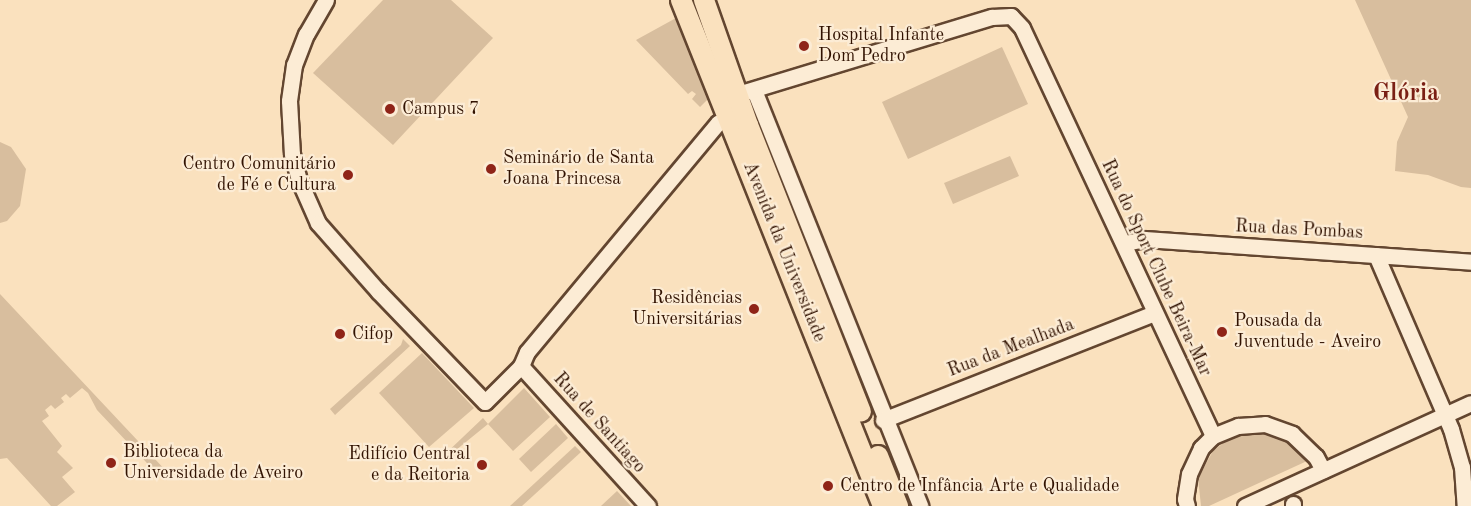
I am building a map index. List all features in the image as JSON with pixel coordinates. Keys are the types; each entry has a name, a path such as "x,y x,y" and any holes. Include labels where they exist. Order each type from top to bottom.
{"main road":[{"name":"Avenida da Universidade","path":"681,0 736,100 898,506"},
{"name":"Avenida da Universidade","path":"704,0 736,100 883,506"}],"street":[{"path":"326,0 306,34 294,65 288,127 299,180 318,223 378,291 485,402 521,366 527,352 736,100"},
{"name":"Rua do Sport Clube Beira-Mar","path":"736,100 992,16 1011,16 1022,28 1068,114 1154,312 1213,436"},
{"name":"Avenida da Universidade","path":"736,100 884,420 920,506"},
{"name":"Rua das Pombas","path":"1125,243 1145,239 1471,262"},
{"path":"1376,255 1446,414 1462,467 1465,506"},
{"name":"Rua da Mealhada","path":"884,420 1154,312"},
{"name":"Rua de Santiago","path":"521,366 648,506"},
{"path":"1251,505 1471,403"},
{"path":"1187,506 1185,499 1189,474 1201,448 1213,436 1226,429 1251,423 1278,427 1305,444 1323,470"}],"shaded area":[{"name":"Campus 7","path":"383,0 451,0 493,38 393,145 313,73"},
{"path":"1355,0 1471,0 1471,188 1461,187 1428,175 1395,171 1397,142 1408,117"},
{"path":"676,18 710,97 700,107 692,99 696,94 692,91 688,94 636,40"},
{"path":"1002,47 1028,104 908,159 882,102"},
{"path":"0,142 11,147 26,169 20,206 7,221 0,223"},
{"path":"1010,156 1019,176 953,204 944,183"},
{"path":"0,294 169,474 162,479 97,410 88,393 82,388 70,398 66,394 61,398 64,402 55,409 51,405 45,410 49,416 42,421 62,446 57,452 73,468 62,477 75,492 57,506 51,506 7,458 0,459"},
{"path":"403,339 410,346 335,415 330,409 401,345"},
{"path":"422,353 474,408 429,447 379,393"},
{"path":"524,388 550,417 513,451 488,424"},
{"path":"483,418 488,424 445,459 442,457"},
{"path":"556,424 568,438 531,472 519,459"},
{"path":"1264,430 1284,436 1307,461 1209,506 1201,506 1198,478 1213,451 1239,431"},
{"path":"575,446 581,452 522,506 510,506"},
{"path":"617,491 631,506 601,506"}],"place":[{"name":"Hospital Infante Dom Pedro","path":"804,46"},
{"name":"Campus 7","path":"390,109"},
{"name":"Seminário de Santa Joana Princesa","path":"491,169"},
{"name":"Centro Comunitário de Fé e Cultura","path":"348,175"},
{"name":"Residências Universitárias","path":"754,309"},
{"name":"Pousada da Juventude - Aveiro","path":"1222,332"},
{"name":"Cifop","path":"340,334"},
{"name":"Biblioteca da Universidade de Aveiro","path":"111,463"},
{"name":"Edifício Central e da Reitoria","path":"482,465"},
{"name":"Centro de Infância Arte e Qualidade","path":"828,486"}],"district":[{"name":"Glória","path":"1406,95"}]}
